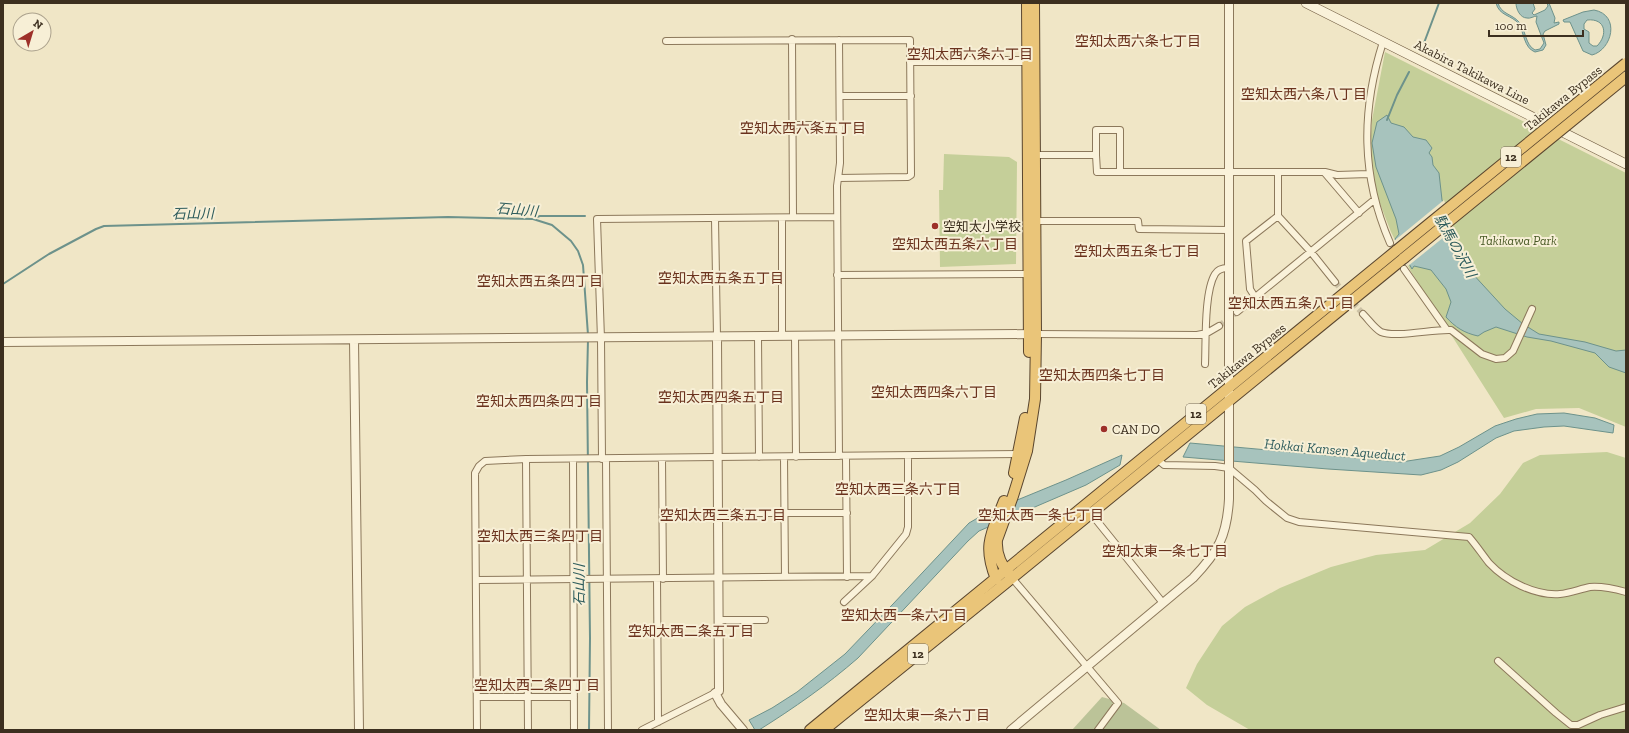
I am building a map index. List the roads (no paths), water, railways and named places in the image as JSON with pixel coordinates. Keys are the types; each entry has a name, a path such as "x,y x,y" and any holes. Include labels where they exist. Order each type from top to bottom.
{"highway":[{"path":"1009,497 1019,454 1028,400 1033,334 1028,274 1027,3"},
{"path":"996,532 996,547 1000,560 1009,574 996,579 988,552 989,540 996,532 1027,451 1035,399 1033,334 1035,221 1034,3"},
{"name":"Takikawa Bypass","path":"1009,574 1085,505 1626,63"},
{"name":"Takikawa Bypass","path":"1009,574 1091,514 1229,400 1397,250 1626,77"},
{"name":"12","path":"824,730 1009,574"},
{"name":"12","path":"810,730 996,579"}],"main road":[{"name":"Akabira Takikawa Line","path":"1306,3 1626,164"}],"street":[{"path":"1011,730 1193,578 1208,563 1219,546 1228,518 1229,3"},
{"path":"666,40 910,40 911,175 908,177 838,178"},
{"path":"792,40 793,217"},
{"path":"839,40 840,163 836,186 839,456"},
{"path":"1384,42 1368,109 1367,138 1369,174 1374,200 1397,250"},
{"path":"911,61 1027,61"},
{"path":"840,96 911,96"},
{"path":"793,125 840,125"},
{"path":"1120,172 1120,130 1096,130 1097,172 1120,172 1324,172 1337,175 1369,174"},
{"path":"1035,155 1096,155"},
{"path":"1278,172 1278,216 1311,252 1335,282"},
{"path":"1324,172 1359,213"},
{"path":"1237,312 1374,200"},
{"path":"1255,297 1250,288 1246,241 1278,216"},
{"path":"608,730 604,459 598,339 597,219 782,219 793,217 836,217"},
{"path":"642,730 719,691 715,219"},
{"path":"782,219 782,336"},
{"path":"1035,221 1138,221 1139,229 1228,230"},
{"path":"1206,364 1207,304 1212,281 1216,273 1222,269 1228,268"},
{"path":"1404,269 1447,330"},
{"path":"837,275 1028,274"},
{"path":"1363,314 1376,328 1382,332 1394,334 1447,330 1455,333 1482,354 1496,359 1505,358 1513,351 1532,309"},
{"path":"3,342 598,339 1033,334 1197,335 1207,333 1219,326"},
{"path":"795,336 796,457"},
{"path":"758,337 759,457"},
{"path":"354,340 359,730"},
{"path":"477,730 475,473 479,466 485,461 526,459 846,457 1019,454"},
{"path":"844,602 872,576 906,534 908,527 908,456"},
{"path":"784,457 785,577"},
{"path":"846,457 847,577"},
{"path":"658,722 662,458"},
{"path":"526,459 528,730"},
{"path":"573,459 574,730"},
{"path":"1156,459 1164,465 1229,465 1266,501 1287,518 1299,522 1469,537 1490,564 1512,581 1525,588 1543,593 1560,594 1591,587 1612,588 1626,592"},
{"path":"1085,505 1163,603"},
{"path":"718,513 847,513"},
{"path":"1009,574 1118,703 1098,730"},
{"path":"476,580 872,576"},
{"path":"719,620 765,620"},
{"path":"1498,661 1556,713 1572,725 1578,725 1600,715 1626,707"},
{"path":"715,693 721,704 743,730"},
{"path":"477,696 574,697"}],"water":[{"path":"1496,3 1498,3 1499,7 1504,12 1519,22 1529,45 1535,50 1540,49 1544,43 1536,22 1537,16 1525,18 1520,15 1516,3 1533,3 1535,9 1532,13 1534,15 1545,10 1548,6 1547,3 1549,3 1555,18 1554,23 1559,22 1559,24 1545,31 1543,34 1546,45 1543,50 1535,52 1531,50 1526,44 1519,24 1503,13"},
{"path":"1594,10 1602,13 1608,18 1611,25 1609,40 1605,47 1592,55 1583,51 1570,22 1564,22 1563,20 1583,12","holes":["1587,20 1593,20 1601,24 1604,32 1601,42 1597,46 1593,46 1589,43 1589,32 1584,29 1584,24"]},
{"path":"1387,115 1391,123 1404,127 1413,137 1426,140 1432,148 1429,153 1432,157 1433,165 1439,173 1442,200 1454,234 1471,272 1505,309 1523,324 1539,334 1585,342 1616,351 1626,350 1626,373 1609,367 1595,353 1551,341 1527,337 1496,327 1478,336 1460,329 1446,317 1451,302 1446,289 1431,270 1414,266 1412,269 1395,239 1399,234 1396,219 1376,167 1372,143 1377,122"},
{"path":"1564,413 1595,418 1614,425 1613,433 1564,426 1514,431 1496,438 1458,462 1441,470 1421,475 1183,457 1190,443 1401,462 1440,456 1495,426 1516,419 1537,414"},
{"path":"1122,455 1120,465 1086,485 979,531 858,658 798,705 759,730 755,730 749,720 772,708 797,692 845,654 969,523 988,512"}],"waterway":[{"name":"駄馬の沢川","path":"1424,43 1439,3"},
{"name":"駄馬の沢川","path":"1387,120 1397,95 1409,72"},
{"path":"534,218 540,216 585,216"},
{"name":"石山川","path":"3,284 49,254 104,226 448,217 533,219 552,225 571,241 578,251 583,265 588,335"},
{"name":"石山川","path":"588,339 587,382 590,638 589,730"}],"tunnel":[{"path":"1335,282 1363,314"},
{"path":"1219,326 1237,312"}],"place":[{"name":"空知太小学校","path":"935,226"},
{"name":"CAN DO","path":"1104,429"}],"district":[{"name":"空知太西六条七丁目","path":"1138,41"},
{"name":"空知太西六条六丁目","path":"970,54"},
{"name":"空知太西六条八丁目","path":"1304,94"},
{"name":"空知太西六条五丁目","path":"803,128"},
{"name":"空知太西五条六丁目","path":"955,244"},
{"name":"空知太西五条七丁目","path":"1137,251"},
{"name":"空知太西五条五丁目","path":"721,278"},
{"name":"空知太西五条四丁目","path":"540,281"},
{"name":"空知太西五条八丁目","path":"1291,303"},
{"name":"空知太西四条七丁目","path":"1102,375"},
{"name":"空知太西四条六丁目","path":"934,392"},
{"name":"空知太西四条五丁目","path":"721,397"},
{"name":"空知太西四条四丁目","path":"539,401"},
{"name":"空知太西三条六丁目","path":"898,489"},
{"name":"空知太西三条五丁目","path":"723,515"},
{"name":"空知太西一条七丁目","path":"1041,515"},
{"name":"空知太西三条四丁目","path":"540,536"},
{"name":"空知太東一条七丁目","path":"1165,551"},
{"name":"空知太西一条六丁目","path":"904,615"},
{"name":"空知太西二条五丁目","path":"691,631"},
{"name":"空知太西二条四丁目","path":"537,685"},
{"name":"空知太東一条六丁目","path":"927,715"}],"park label":[{"name":"Takikawa Park","path":"1518,240"}],"water label":[{"name":"Hokkai Kansen Aqueduct","path":"1335,450"}]}
